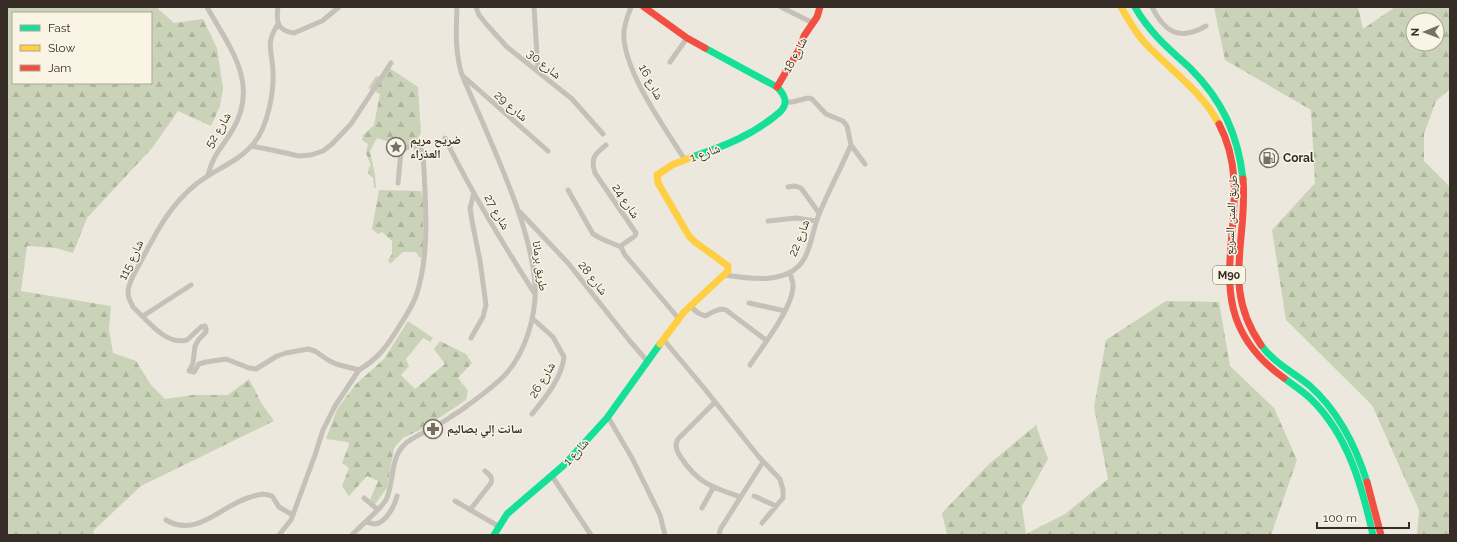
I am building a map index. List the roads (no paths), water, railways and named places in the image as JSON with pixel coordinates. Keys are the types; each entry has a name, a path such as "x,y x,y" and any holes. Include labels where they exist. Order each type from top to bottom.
{"main road":[{"path":"644,7 687,38 776,87 785,96 786,102"},
{"name":"شارع 18","path":"776,87 800,48 804,36 817,17 820,7"},
{"name":"طريق المتن السريع","path":"1121,7 1134,30 1143,42 1194,88 1213,113 1225,138 1232,164 1234,201 1228,265 1229,289 1235,315 1244,335 1268,366 1311,399 1325,415 1354,469 1367,509 1372,535"},
{"name":"طريق المتن السريع","path":"1135,7 1154,36 1192,71 1216,99 1231,127 1239,154 1242,178 1242,227 1237,268 1238,284 1244,312 1250,326 1267,353 1315,391 1343,426 1356,453 1381,535"},
{"name":"شارع 1","path":"494,535 498,526 511,508 564,466 608,417 679,319 699,296 728,271 728,266 689,236 658,183 657,175 665,168 740,139 782,111 786,102"}],"street":[{"name":"شارع 52","path":"207,7 235,54 241,71 243,85 243,101 239,116 233,129 214,156 208,175"},
{"path":"278,7 278,24 288,32 294,33 322,21 339,7"},
{"name":"طريق برمانا","path":"352,535 386,500 396,460 404,444 436,427 485,393 504,376 513,366 521,352 532,318 535,282 530,251 518,210 494,149 462,75 456,47 456,7"},
{"name":"شارع 30","path":"476,7 479,15 507,47 572,99 603,134"},
{"path":"534,7 538,72"},
{"name":"شارع 16","path":"631,7 624,30 624,39 630,64 644,92 685,160"},
{"path":"781,7 813,23"},
{"path":"1152,7 1163,25 1174,32 1190,34 1206,26"},
{"name":"شارع 115","path":"278,24 272,34 270,51 273,70 272,89 266,121 258,137 251,146 239,156 208,175 186,193 170,212 152,240 131,280 128,289 128,296 133,307 168,338 176,341 187,340 201,327 205,326 206,332 195,346 193,364 190,371 192,372 194,372 199,364 220,359 226,359 249,368 256,369 277,356 308,349 316,351 336,364 359,370"},
{"path":"670,62 687,38"},
{"path":"251,146 299,156 311,155 323,150 332,144 351,124 391,62"},
{"name":"شارع 29","path":"462,75 548,151"},
{"path":"786,102 808,98 812,99 826,114 840,119 845,123 851,145 865,164"},
{"name":"شارع 27","path":"445,138 457,164 535,294"},
{"name":"شارع 24","path":"606,145 595,155 593,159 595,173 636,233 636,236 621,247"},
{"name":"شارع 22","path":"725,275 764,279 790,273 796,270 804,259 819,213 851,145"},
{"path":"279,535 287,527 293,514 323,430 335,406 359,370 377,358 392,338 412,306 421,276 426,238 423,152 418,148 414,146 405,148 401,151 398,182"},
{"path":"788,187 795,186 801,188 819,213"},
{"path":"568,190 593,234 621,247 625,255 679,319"},
{"path":"471,338 483,317 486,305 480,261 470,208 474,193"},
{"name":"شارع 28","path":"518,210 568,263 648,362"},
{"path":"768,221 796,218 816,221"},
{"path":"750,365 785,311 793,285 790,273"},
{"path":"143,316 191,285"},
{"path":"749,303 785,311"},
{"path":"690,306 698,313 705,316 722,308 766,340"},
{"name":"شارع 26","path":"532,318 553,337 564,357 564,364 558,377 532,414"},
{"path":"663,340 764,462 780,479 783,498 762,523"},
{"path":"715,402 678,439 676,449 698,479 713,488 740,497"},
{"path":"608,417 632,458 660,515 665,535"},
{"path":"719,535 721,528 740,497 764,462"},
{"path":"470,510 491,483 491,476 485,471"},
{"path":"552,476 591,535"},
{"path":"702,508 713,488"},
{"path":"166,520 174,525 192,526 208,519 242,499 264,493 272,496 279,507 293,514"},
{"path":"365,522 376,524 383,520 395,505 397,496"},
{"path":"754,496 776,506"},
{"path":"364,498 377,509"},
{"path":"455,502 498,526"}],"place":[{"name":"ضريح مريم العذراء","path":"396,147"},
{"name":"Coral","path":"1269,158"},
{"name":"سانت إلي بصاليم","path":"433,429"}]}
